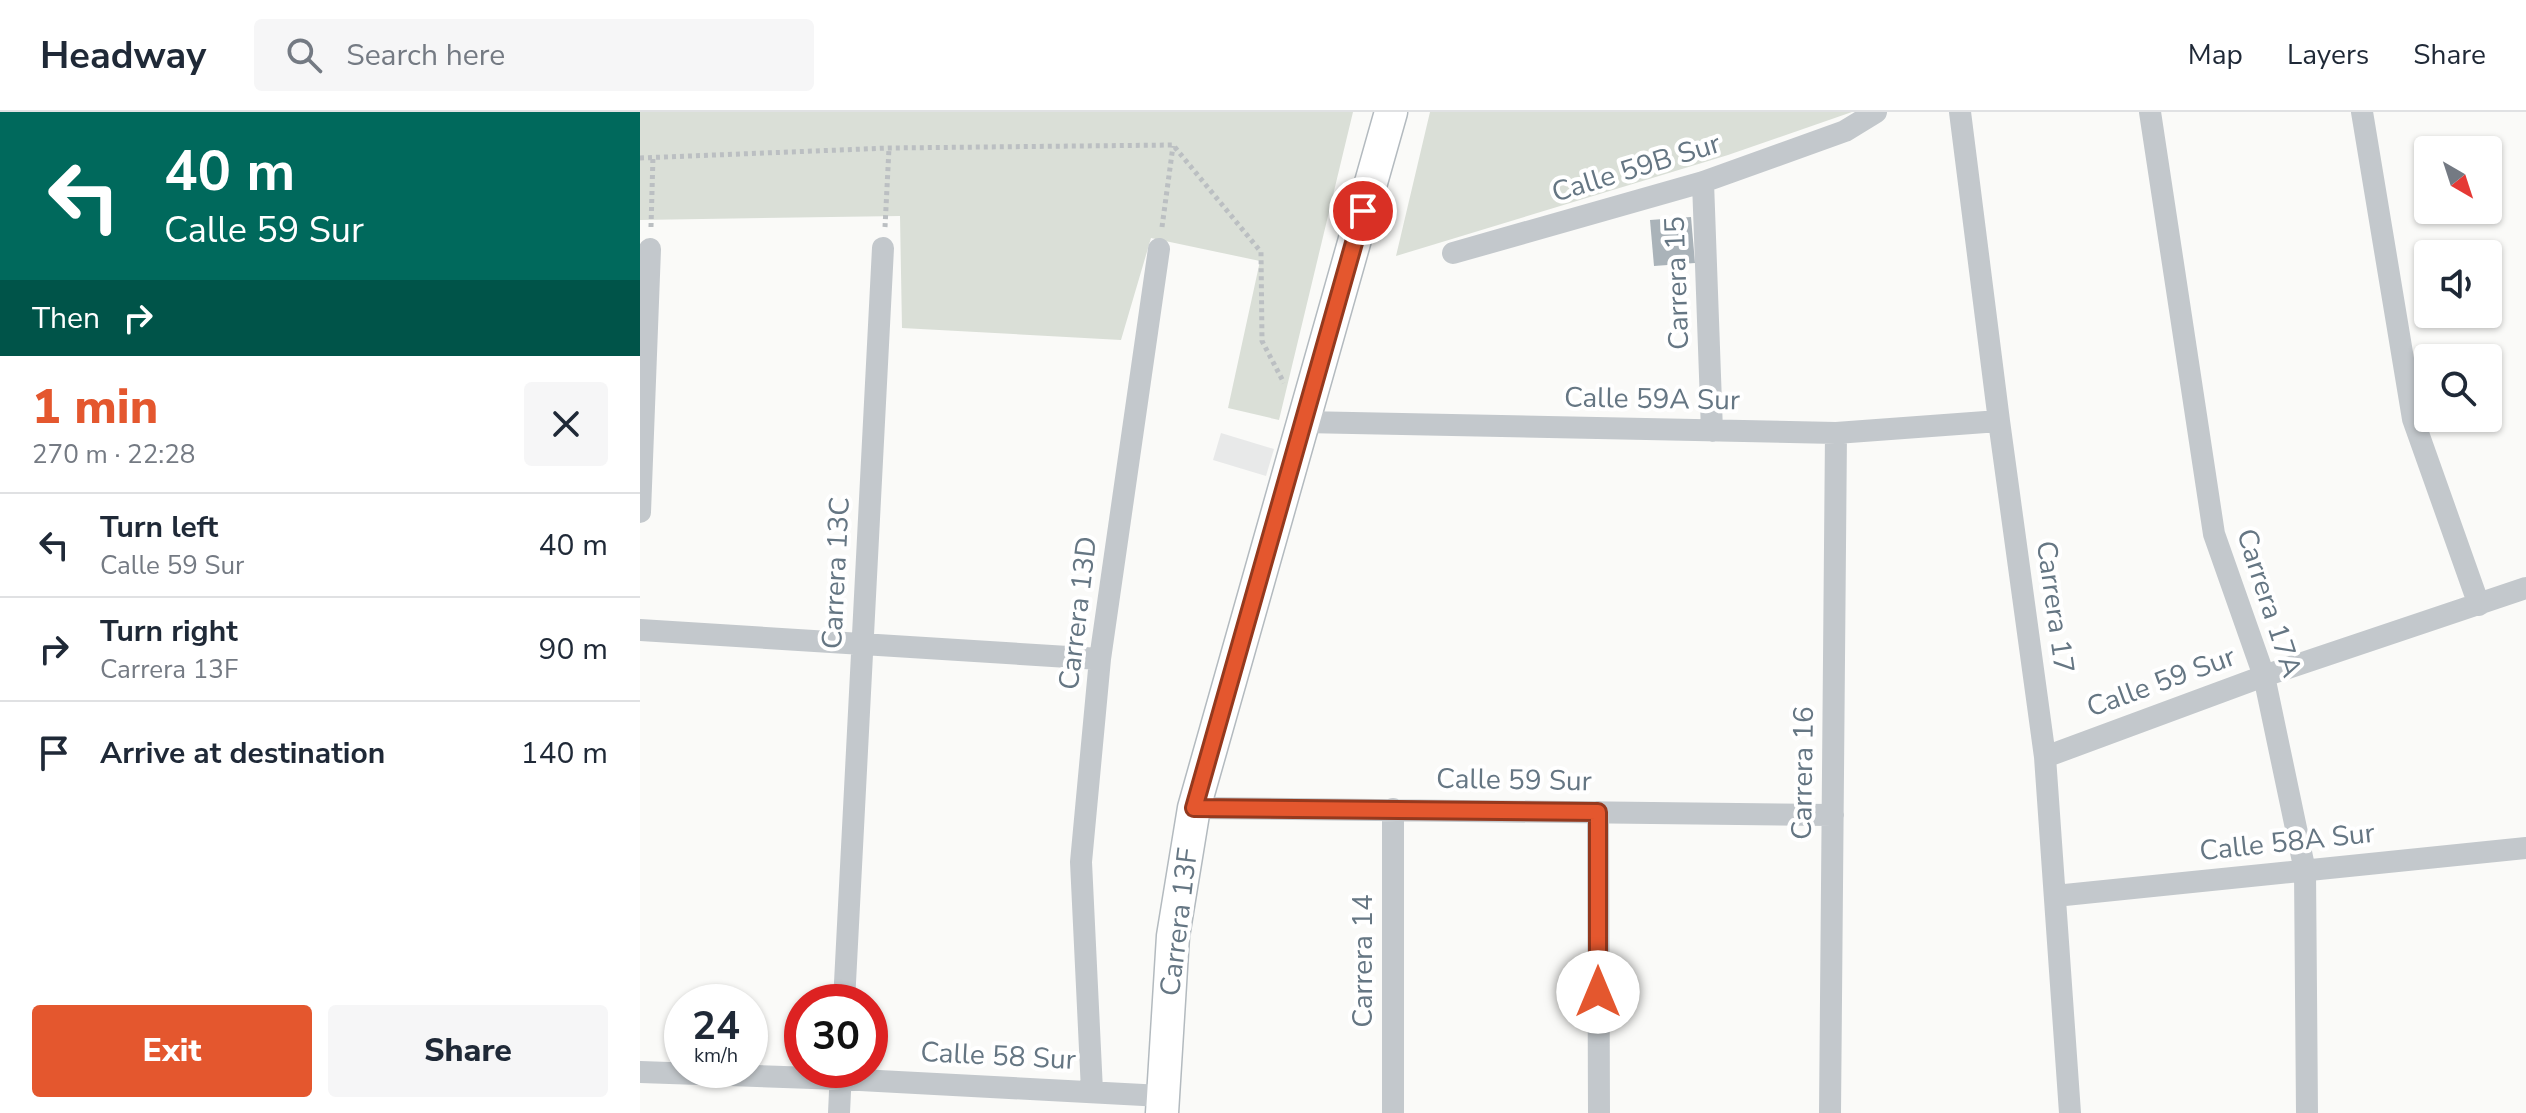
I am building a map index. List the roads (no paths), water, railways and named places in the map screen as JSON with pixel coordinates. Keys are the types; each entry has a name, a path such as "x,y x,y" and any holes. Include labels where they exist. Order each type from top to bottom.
{"street":[{"name":"Calle 59B Sur","path":"1453,253 1703,182 1845,131 1876,112"},
{"name":"Carrera 17","path":"1960,112 2045,757 2070,1113"},
{"name":"Carrera 17A","path":"2150,112 2214,534 2264,676 2305,871 2307,1113"},
{"path":"2362,112 2413,419 2479,605"},
{"name":"Carrera 13F","path":"1162,1105 1173,936 1194,808 1388,123"},
{"name":"Carrera 15","path":"1703,182 1712,431"},
{"name":"Carrera 13C","path":"845,984 883,248"},
{"path":"640,512 650,249"},
{"name":"Carrera 13D","path":"1092,1091 1081,862 1100,659 1159,249"},
{"name":"Calle 59A Sur","path":"1303,422 1836,433 1999,421"},
{"name":"Carrera 16","path":"1830,1113 1836,433"},
{"name":"Calle 59 Sur","path":"2045,757 2264,676 2526,588"},
{"path":"640,630 1100,659"},
{"name":"Calle 59 Sur","path":"1194,808 1833,815"},
{"name":"Carrera 14","path":"1393,809 1393,1113"},
{"path":"1598,812 1599,1113"},
{"name":"Calle 58A Sur","path":"2055,896 2526,848"},
{"name":"Calle 58 Sur","path":"640,1072 784,1073"},
{"name":"Calle 58 Sur","path":"888,1077 1092,1091 1162,1105"},
{"path":"839,1113 840,1088"}]}
